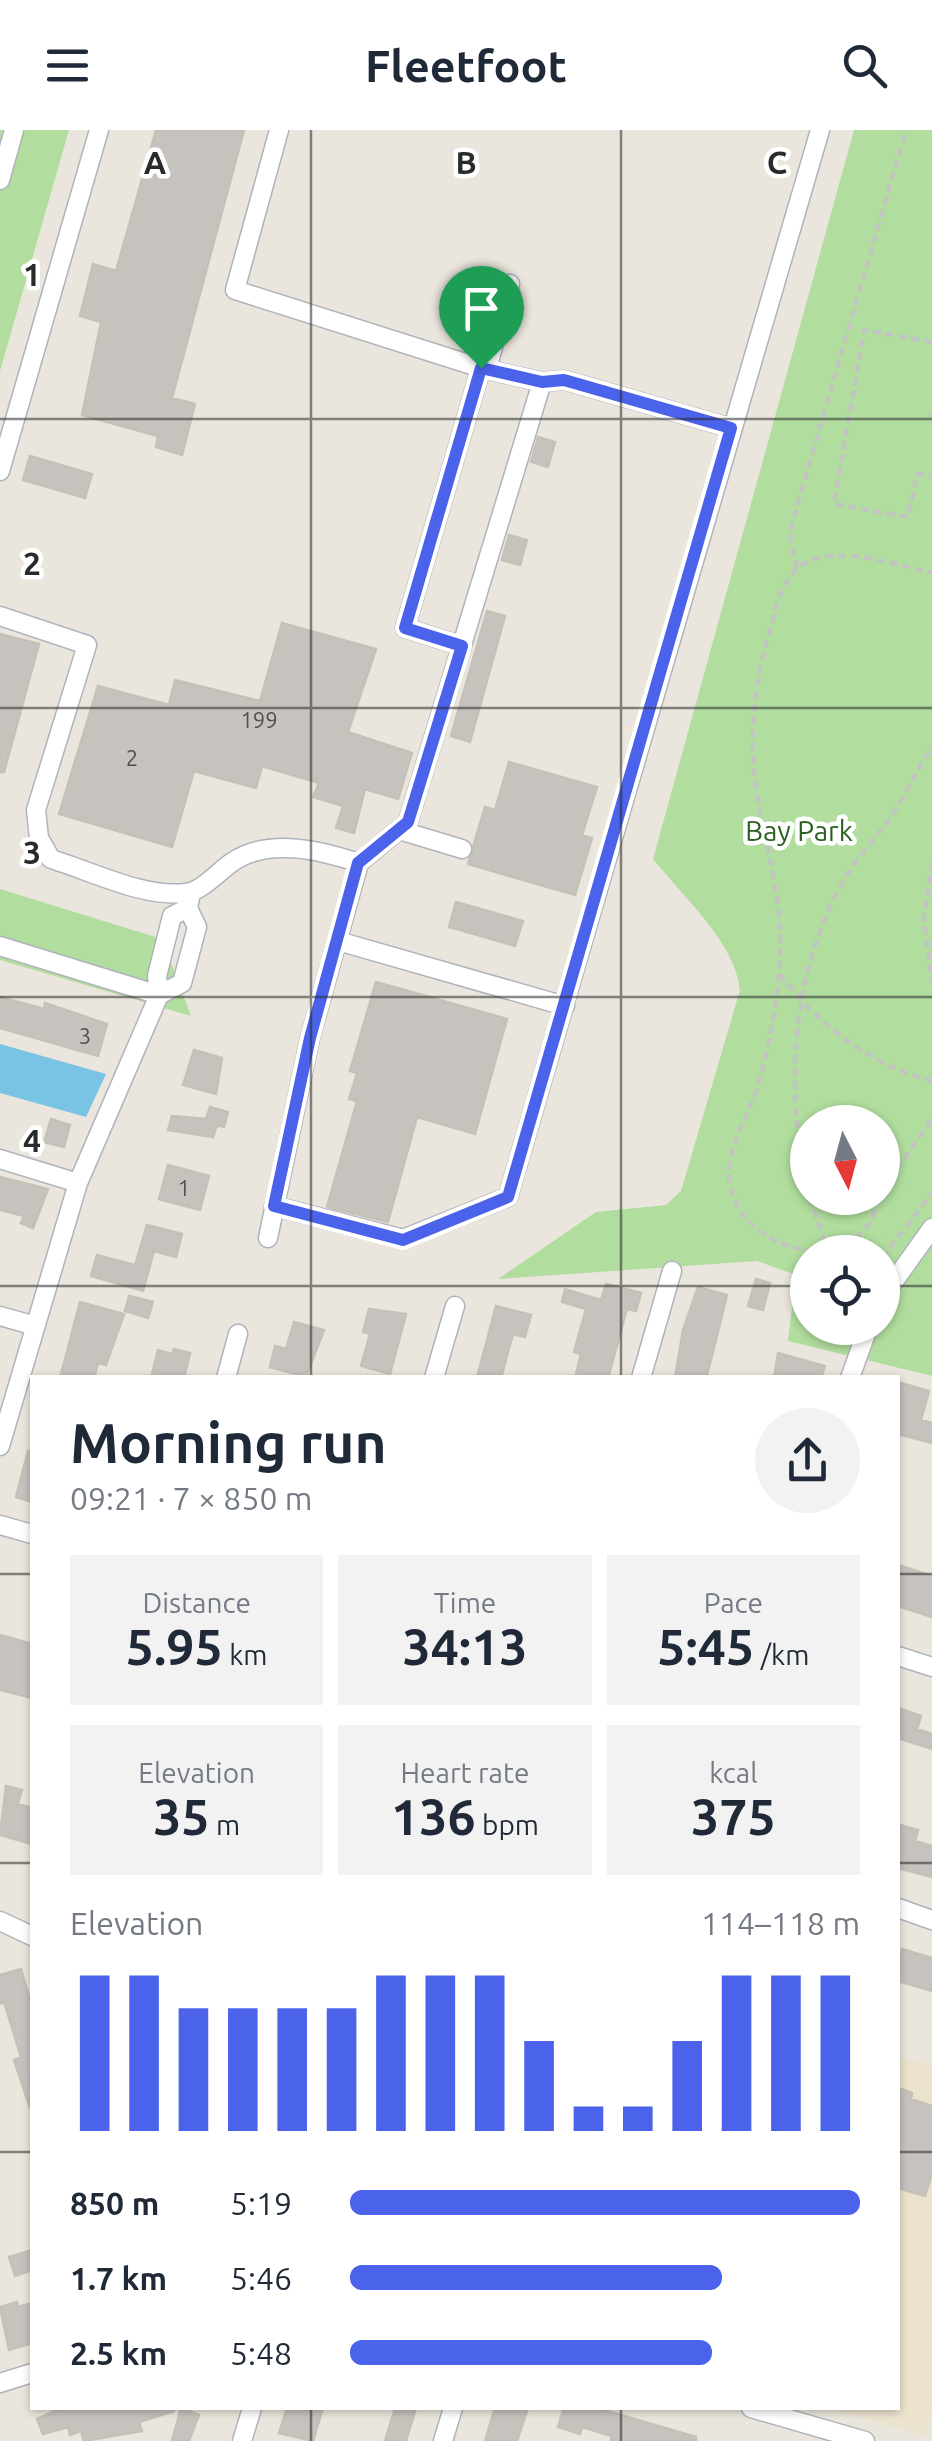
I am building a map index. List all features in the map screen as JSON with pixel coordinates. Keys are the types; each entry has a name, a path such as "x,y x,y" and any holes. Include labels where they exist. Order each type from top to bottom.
{"street":[{"path":"0,180 14,130"},
{"path":"0,471 98,130"},
{"path":"279,130 235,290 484,368 542,382 564,380 731,428"},
{"path":"274,1206 403,1240 508,1197 820,130"},
{"path":"462,646 405,628 510,284"},
{"path":"268,1238 310,1038 358,863 408,822 542,382"},
{"path":"0,616 87,645 36,810 39,838 50,859 190,901"},
{"path":"398,830 462,849"},
{"path":"0,1446 32,1325 78,1183 156,1001 157,976 172,916 235,860 274,848 321,850 358,863"},
{"path":"156,1001 182,983 197,927 190,901"},
{"path":"338,941 565,1006"},
{"path":"0,946 156,1001"},
{"path":"0,1159 78,1183"},
{"path":"900,1273 932,1228"},
{"path":"642,1375 672,1271"},
{"path":"435,1375 456,1306"},
{"path":"0,1316 32,1325"},
{"path":"227,1375 238,1334"},
{"path":"851,1375 862,1345"},
{"path":"0,1525 30,1533"},
{"path":"900,1657 932,1667"},
{"path":"900,1909 932,1920"},
{"path":"0,1921 30,1935"},
{"path":"0,2383 30,2374"},
{"path":"242,2441 251,2410"},
{"path":"443,2441 452,2410"},
{"path":"758,2410 865,2441"}],"path":[{"path":"798,569 790,537 794,517 906,130"},
{"path":"932,342 864,330 834,504 908,517 917,474 932,476"},
{"path":"790,1244 766,1236 748,1222 734,1200 729,1176 731,1152 759,1084 780,973 782,923 776,871 755,783 754,727 767,639 779,600 798,569 822,558 932,573"},
{"path":"795,1105 794,1065 802,1004 827,917 847,875 893,813 932,745"},
{"path":"932,862 924,918 932,983"},
{"path":"780,973 802,1004 854,1046 912,1076 932,1081"},
{"path":"900,1165 932,1119"},
{"path":"900,1235 932,1193"}],"shaded area":[{"path":"900,2057 932,2066 932,2411 925,2436 835,2410 900,2410"}],"green space":[{"path":"0,130 69,130 0,371"},
{"name":"Bay Park","path":"854,130 932,130 932,1376 804,1345 900,1345 900,1235 790,1235 790,1273 757,1261 498,1279 596,1212 666,1205 681,1191 740,990 729,955 653,859"},
{"path":"0,889 162,939 191,1016 0,960"}],"water":[{"path":"0,1044 106,1074 86,1117 0,1093"}],"building":[{"path":"156,130 244,130 172,398 195,404 182,455 156,447 158,436 82,415 101,322 80,316 93,264 116,271"},
{"path":"538,437 555,442 548,467 531,462"},
{"path":"30,456 92,474 85,498 23,480"},
{"path":"509,535 527,540 520,565 502,560"},
{"path":"487,611 505,616 470,742 451,736"},
{"path":"282,623 376,649 348,732 412,753 398,799 365,789 354,833 336,828 343,806 313,797 319,783 262,766 256,788 194,771 172,847 59,814 98,686 169,705 175,680 260,701"},
{"path":"0,634 39,644 4,772 0,772"},
{"path":"509,762 597,787 582,835 592,838 575,895 468,864 485,807 495,810"},
{"path":"456,902 523,921 515,946 449,927"},
{"path":"376,982 507,1019 475,1134 417,1117 388,1222 327,1207 357,1101 349,1099 357,1073 350,1071"},
{"path":"0,997 44,1009 45,1003 107,1024 98,1056 0,1028"},
{"path":"194,1050 222,1058 216,1094 183,1085"},
{"path":"210,1107 228,1112 224,1127 217,1125 213,1137 168,1130 172,1116 206,1119"},
{"path":"51,1119 70,1125 64,1147 44,1142"},
{"path":"168,1165 209,1176 200,1210 159,1199"},
{"path":"0,1177 48,1189 33,1228 21,1223 24,1216 0,1210"},
{"path":"147,1225 182,1234 176,1257 154,1251 143,1291 91,1276 97,1255 135,1265"},
{"path":"756,1279 770,1283 763,1310 748,1306"},
{"path":"606,1284 641,1293 636,1311 627,1309 609,1375 576,1375 581,1354 574,1352 586,1309 562,1302 565,1289 601,1300"},
{"path":"698,1287 727,1295 707,1375 676,1375 683,1330"},
{"path":"129,1296 153,1302 148,1318 125,1311"},
{"path":"80,1302 124,1314 106,1365 98,1363 95,1375 61,1375"},
{"path":"496,1306 531,1315 525,1337 513,1334 502,1375 478,1374"},
{"path":"369,1309 406,1314 390,1374 361,1366 370,1334 363,1332"},
{"path":"294,1322 324,1330 307,1375 270,1367 275,1346 286,1349"},
{"path":"174,1349 190,1353 185,1375 152,1375 158,1350 172,1354"},
{"path":"778,1353 825,1366 822,1375 774,1375"},
{"path":"900,1383 929,1391 921,1420 932,1423 932,1443 900,1435"},
{"path":"28,1451 30,1452 30,1501 16,1497"},
{"path":"900,1566 932,1576 932,1617 900,1607"},
{"path":"0,1635 30,1643 30,1698 0,1690"},
{"path":"900,1709 921,1716 917,1729 932,1734 932,1749 900,1739"},
{"path":"6,1786 22,1790 18,1804 30,1807 30,1843 0,1835"},
{"path":"900,1825 918,1830 915,1841 932,1846 932,1877 900,1869"},
{"path":"902,1949 932,1958 932,1991 900,1982"},
{"path":"21,1969 30,2000 30,2108 14,2060 21,2057 4,2002 0,2004 0,1975"},
{"path":"900,2089 912,2093 911,2099 932,2106 932,2174 925,2196 900,2189"},
{"path":"30,2251 30,2271 15,2276 9,2257"},
{"path":"17,2302 18,2307 30,2304 30,2344 9,2350 0,2307"},
{"path":"57,2410 174,2410 139,2422 142,2431 84,2441 81,2431 70,2435 68,2427 43,2434 37,2419"},
{"path":"180,2410 199,2415 189,2441 172,2441"},
{"path":"286,2410 322,2410 313,2441 279,2433"},
{"path":"394,2410 415,2410 406,2441 385,2441"},
{"path":"494,2410 527,2410 517,2441 485,2441"},
{"path":"563,2410 604,2410 696,2437 696,2441 611,2441 612,2436 582,2427 580,2434 558,2427"}],"route":[{"path":"481,368 542,382 564,380 731,428 508,1197 403,1240 274,1206 310,1038 358,863 408,822 462,646 405,628 481,368"}]}
